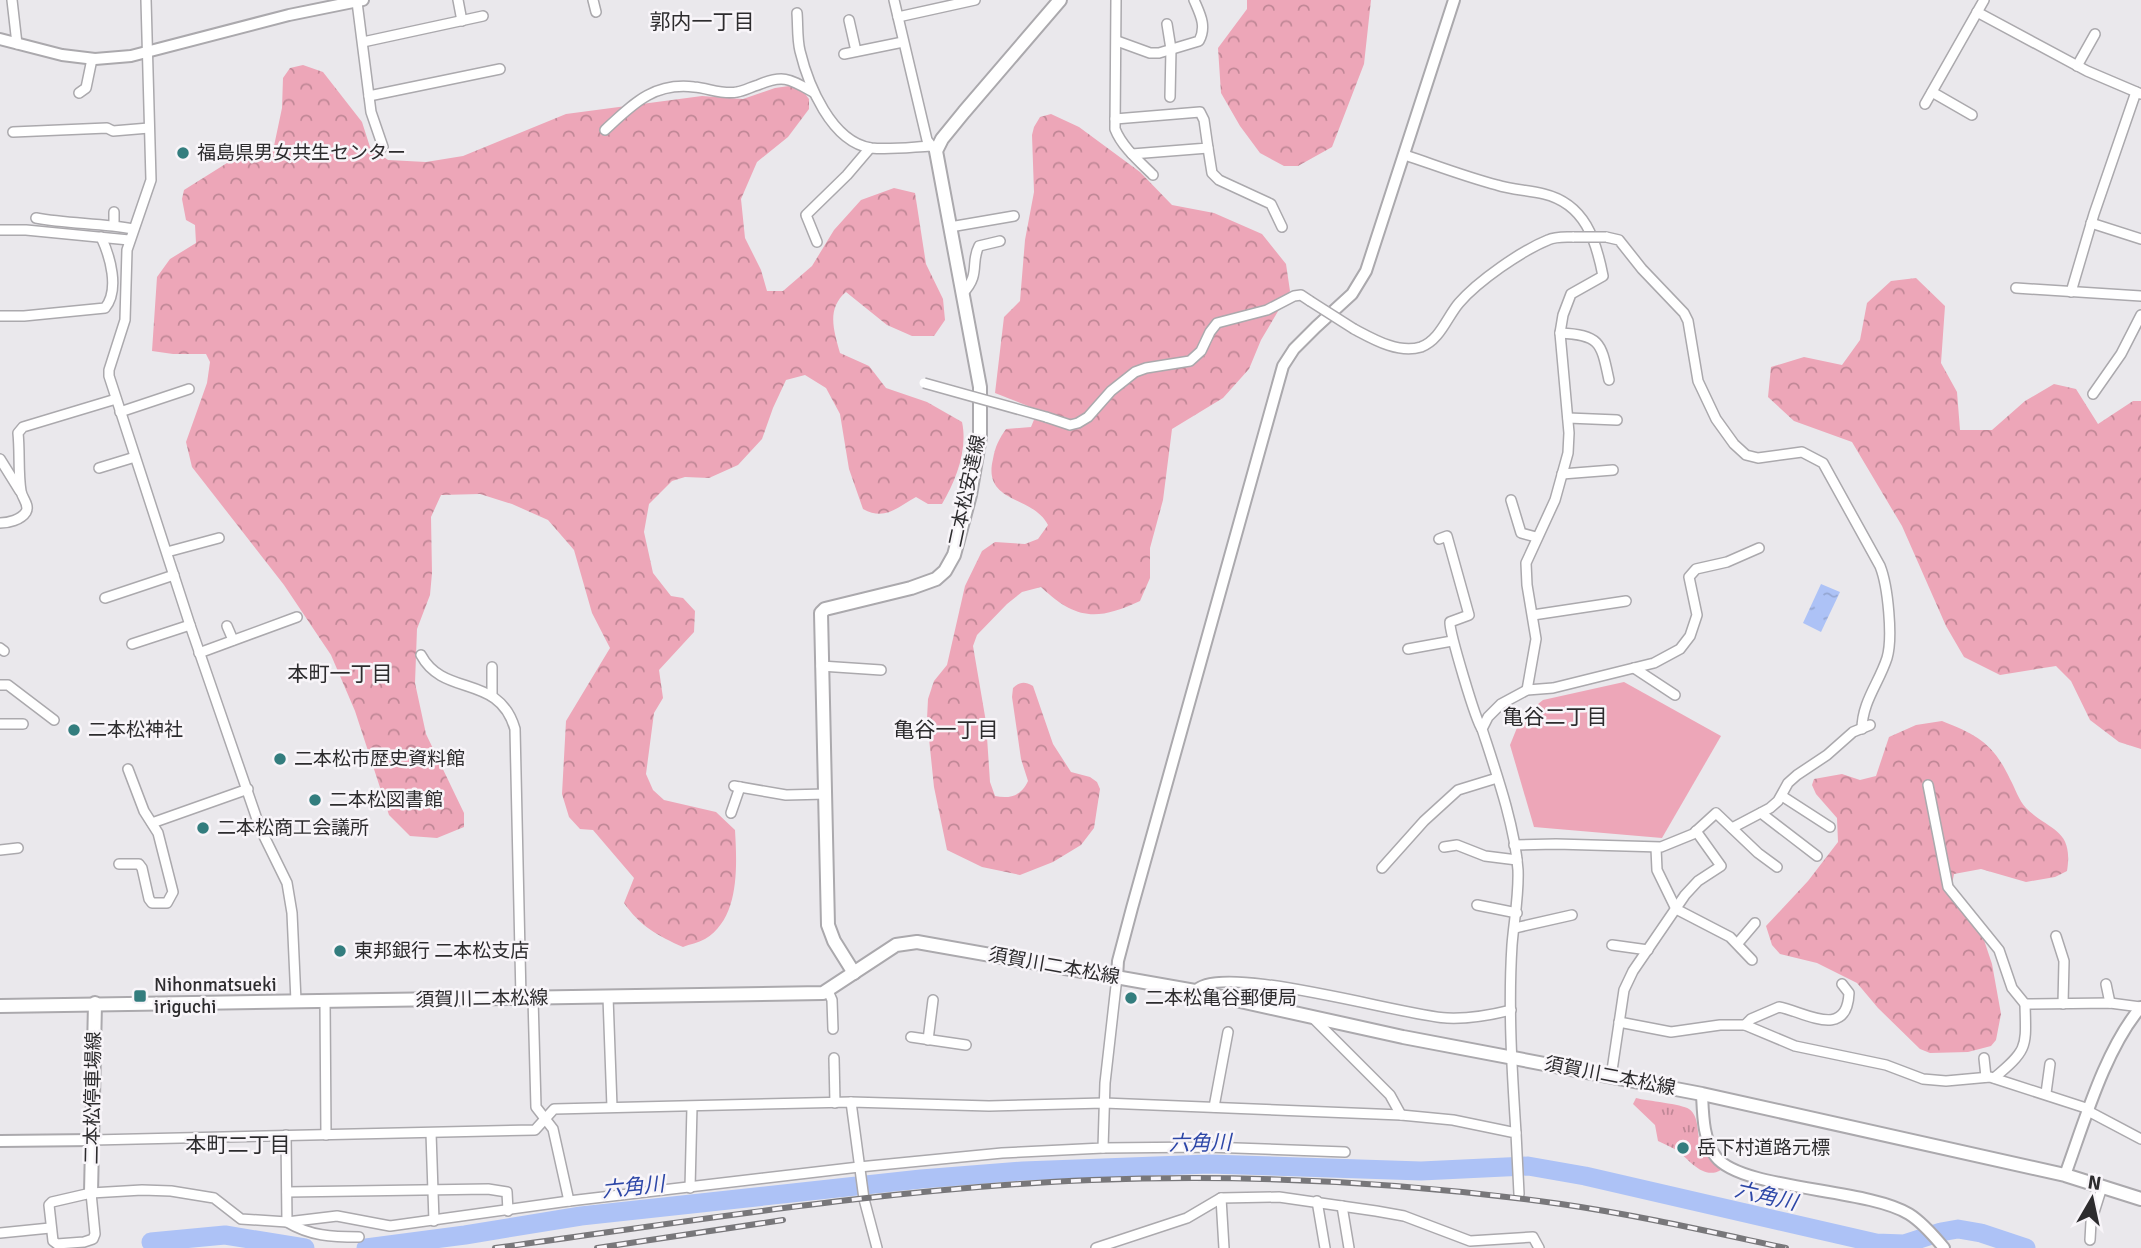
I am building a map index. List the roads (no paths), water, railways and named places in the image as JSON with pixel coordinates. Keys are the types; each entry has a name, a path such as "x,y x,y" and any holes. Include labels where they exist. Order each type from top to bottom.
{"main road":[{"path":"934,149 1060,0"},
{"name":"二本松安達線","path":"854,973 834,942 828,925 820,617 825,609 930,582 945,571 954,555 970,495 981,419 976,356 934,149"},
{"name":"須賀川二本松線","path":"0,1006 781,995 828,990 896,945 917,942 1195,991 1314,1018 1702,1094 2065,1175 2141,1199"},
{"name":"二本松停車場線","path":"91,1193 95,1003"}],"street":[{"path":"12,0 17,44"},
{"path":"146,0 151,180 129,240 125,320 109,370 120,412 190,625 260,828 287,883 292,913 296,1001"},
{"path":"458,0 462,21"},
{"path":"593,0 596,12"},
{"path":"894,0 927,140 934,149"},
{"path":"898,17 975,0"},
{"path":"1116,0 1115,129 1132,154 1153,175"},
{"path":"1116,41 1150,53 1193,43 1201,37 1203,22 1194,0"},
{"path":"1103,1148 1104,1103 1118,961 1283,366 1294,349 1315,327 1352,294 1366,271 1454,0"},
{"path":"1925,104 1984,0"},
{"path":"0,39 62,55 92,58 149,52 289,15 360,1 371,112 383,147"},
{"path":"1977,12 2077,66 2139,93 2091,223 2071,292"},
{"path":"797,13 799,48 813,92 822,108 846,137 870,148 934,149"},
{"path":"363,42 483,16"},
{"path":"849,20 856,51"},
{"path":"1167,24 1171,49 1170,97"},
{"path":"2077,66 2095,34"},
{"path":"844,54 903,41"},
{"path":"79,93 86,88 92,58"},
{"path":"369,96 500,69"},
{"path":"605,130 636,100 663,89 692,86 735,93 774,78 782,78 790,79 813,92"},
{"path":"1932,92 1972,115"},
{"path":"1115,119 1200,112 1204,120 1212,173 1215,177 1265,194 1282,227"},
{"path":"13,132 149,128"},
{"path":"817,242 806,215 870,148"},
{"path":"1132,154 1208,148"},
{"path":"1405,155 1496,185 1546,194 1570,207 1585,223 1596,243 1603,276 1571,294 1565,305 1560,333 1568,418 1568,453 1555,500 1526,563 1536,647 1527,690"},
{"path":"114,212 114,225"},
{"path":"950,227 1014,216"},
{"path":"36,218 65,224 114,225 133,229"},
{"path":"2091,223 2141,239"},
{"path":"0,230 129,240"},
{"path":"0,316 105,308 111,296 112,279 101,237"},
{"path":"924,383 1070,425 1078,424 1111,391 1135,372 1191,361 1202,351 1217,323 1267,310 1294,296 1301,295 1354,329 1384,344 1412,349 1427,344 1436,336 1461,301 1494,272 1548,239 1606,237 1619,240 1642,269 1684,313 1688,321 1701,389 1716,419 1734,444 1746,455 1758,458 1802,452 1823,463 1881,566 1886,585 1889,620 1887,656 1863,712 1866,727 1853,732 1827,755 1797,775 1770,808 1732,828"},
{"path":"963,293 975,274 979,246 1000,241"},
{"path":"2016,288 2141,296"},
{"path":"2094,394 2121,354 2141,315"},
{"path":"1560,333 1585,335 1597,341 1602,348 1609,380"},
{"path":"120,412 188,389"},
{"path":"21,493 18,433 23,427 116,399"},
{"path":"1568,418 1617,420"},
{"path":"99,468 135,457"},
{"path":"0,459 26,503 26,512 9,522 0,523"},
{"path":"1562,474 1612,470"},
{"path":"1511,500 1521,533 1536,537"},
{"path":"1439,539 1447,536 1469,615 1450,622 1452,641 1473,703 1475,718 1482,729 1497,778 1517,860 1511,1057 1520,1194"},
{"path":"167,552 219,538"},
{"path":"1482,729 1488,717 1501,704 1527,690 1553,688 1634,668 1666,658 1680,649 1690,636 1697,615 1689,577 1691,572 1727,562 1759,548"},
{"path":"105,598 174,575"},
{"path":"1533,615 1626,601"},
{"path":"200,653 297,617"},
{"path":"132,644 190,625"},
{"path":"227,626 233,640"},
{"path":"1408,649 1452,641"},
{"path":"421,654 432,671 443,678 492,696 503,705 515,729 527,998 536,1107 553,1129 569,1201"},
{"path":"821,666 881,670"},
{"path":"492,667 492,696"},
{"path":"1634,668 1675,695"},
{"path":"0,685 8,685 54,720"},
{"path":"0,724 23,724"},
{"path":"119,864 139,864 152,903 160,905 171,898 173,892 159,833 137,796 128,769"},
{"path":"1382,868 1424,821 1458,790 1497,778"},
{"path":"1928,785 1948,887 2000,950 2012,988 2025,1004 2026,1034 2022,1053 1990,1078"},
{"path":"731,813 737,786 786,795 826,794"},
{"path":"152,823 248,789"},
{"path":"1782,796 1830,827"},
{"path":"1514,845 1656,848 1696,831 1716,813 1777,867"},
{"path":"1761,813 1817,856"},
{"path":"1611,1077 1624,990 1633,971 1698,881 1721,866 1696,831"},
{"path":"1444,847 1457,845 1485,856 1517,860"},
{"path":"0,850 18,848"},
{"path":"1656,848 1657,870 1676,909 1730,937 1752,960"},
{"path":"1477,905 1517,912"},
{"path":"1515,928 1572,915"},
{"path":"1738,943 1755,923"},
{"path":"2056,936 2064,961 2063,1003"},
{"path":"1612,945 1648,950"},
{"path":"1195,991 1201,984 1260,984 1340,996 1447,1018 1511,1010"},
{"path":"1745,1025 1751,1019 1779,1007 1816,1020 1832,1019 1840,1015 1848,1005 1849,993 1842,984"},
{"path":"2106,984 2110,1003"},
{"path":"828,990 832,1000 833,1029"},
{"path":"608,997 612,1107"},
{"path":"928,1040 933,1000"},
{"path":"325,1001 326,1135"},
{"path":"2025,1004 2110,1003 2141,1007 2119,1040 2065,1175"},
{"path":"1314,1018 1390,1095 1401,1115"},
{"path":"1619,1022 1671,1032 1720,1025 1745,1025 1795,1046 1886,1065 1923,1079 1946,1081 1990,1078 2046,1093 2089,1110 2141,1139"},
{"path":"1214,1107 1228,1032"},
{"path":"911,1037 965,1045"},
{"path":"834,1058 835,1103"},
{"path":"1984,1058 1990,1078"},
{"path":"2046,1093 2050,1064"},
{"path":"1702,1094 1706,1134 1714,1155 1734,1170 1888,1205 1910,1214 1942,1246"},
{"path":"851,1102 866,1207 877,1248"},
{"path":"0,1141 535,1130 554,1109 851,1102 989,1106 1104,1103 1401,1115 1453,1120 1516,1133"},
{"path":"690,1188 692,1107"},
{"path":"431,1133 434,1221"},
{"path":"286,1135 287,1222"},
{"path":"91,1193 95,1234 93,1239 57,1244 53,1241 50,1228 48,1209 52,1202 91,1193 142,1189 203,1196 221,1202 237,1218 287,1222 337,1216 390,1226 569,1201 1002,1153 1207,1147 1345,1152"},
{"path":"2090,1240 2091,1222 2102,1187"},
{"path":"287,1192 480,1188 507,1192 508,1211"},
{"path":"1097,1248 1187,1218 1222,1198 1279,1197 1404,1216 1470,1241 1533,1237 1539,1248"},
{"path":"1222,1198 1224,1248"},
{"path":"1317,1201 1325,1248"},
{"path":"1342,1206 1349,1248"},
{"path":"287,1222 307,1233 328,1237 359,1237"},
{"path":"0,1233 50,1228"}],"water":[{"path":"1821,584 1840,592 1821,632 1803,623"}],"waterway":[{"name":"六角川","path":"366,1248 581,1216 921,1179 1023,1171 1209,1164 1421,1171 1528,1166 1585,1176 1876,1243 1904,1244 1958,1229 1981,1233 2026,1248"},
{"name":"六角川","path":"151,1242 225,1235 305,1248"}],"railway":[{"path":"495,1248 793,1207 942,1190 1151,1178 1268,1179 1386,1185 1503,1196 1618,1213 1786,1248"},
{"path":"597,1248 783,1220"}],"place":[{"name":"福島県男女共生センター","path":"183,153"},
{"name":"二本松神社","path":"74,730"},
{"name":"二本松市歴史資料館","path":"280,759"},
{"name":"二本松図書館","path":"315,800"},
{"name":"二本松商工会議所","path":"203,828"},
{"name":"東邦銀行 二本松支店","path":"340,951"},
{"name":"Nihonmatsueki iriguchi","path":"140,996"},
{"name":"二本松亀谷郵便局","path":"1131,998"},
{"name":"岳下村道路元標","path":"1683,1148"}],"district":[{"name":"郭内一丁目","path":"702,22"},
{"name":"本町一丁目","path":"340,674"},
{"name":"亀谷二丁目","path":"1555,717"},
{"name":"亀谷一丁目","path":"946,730"},
{"name":"本町二丁目","path":"238,1145"}]}
